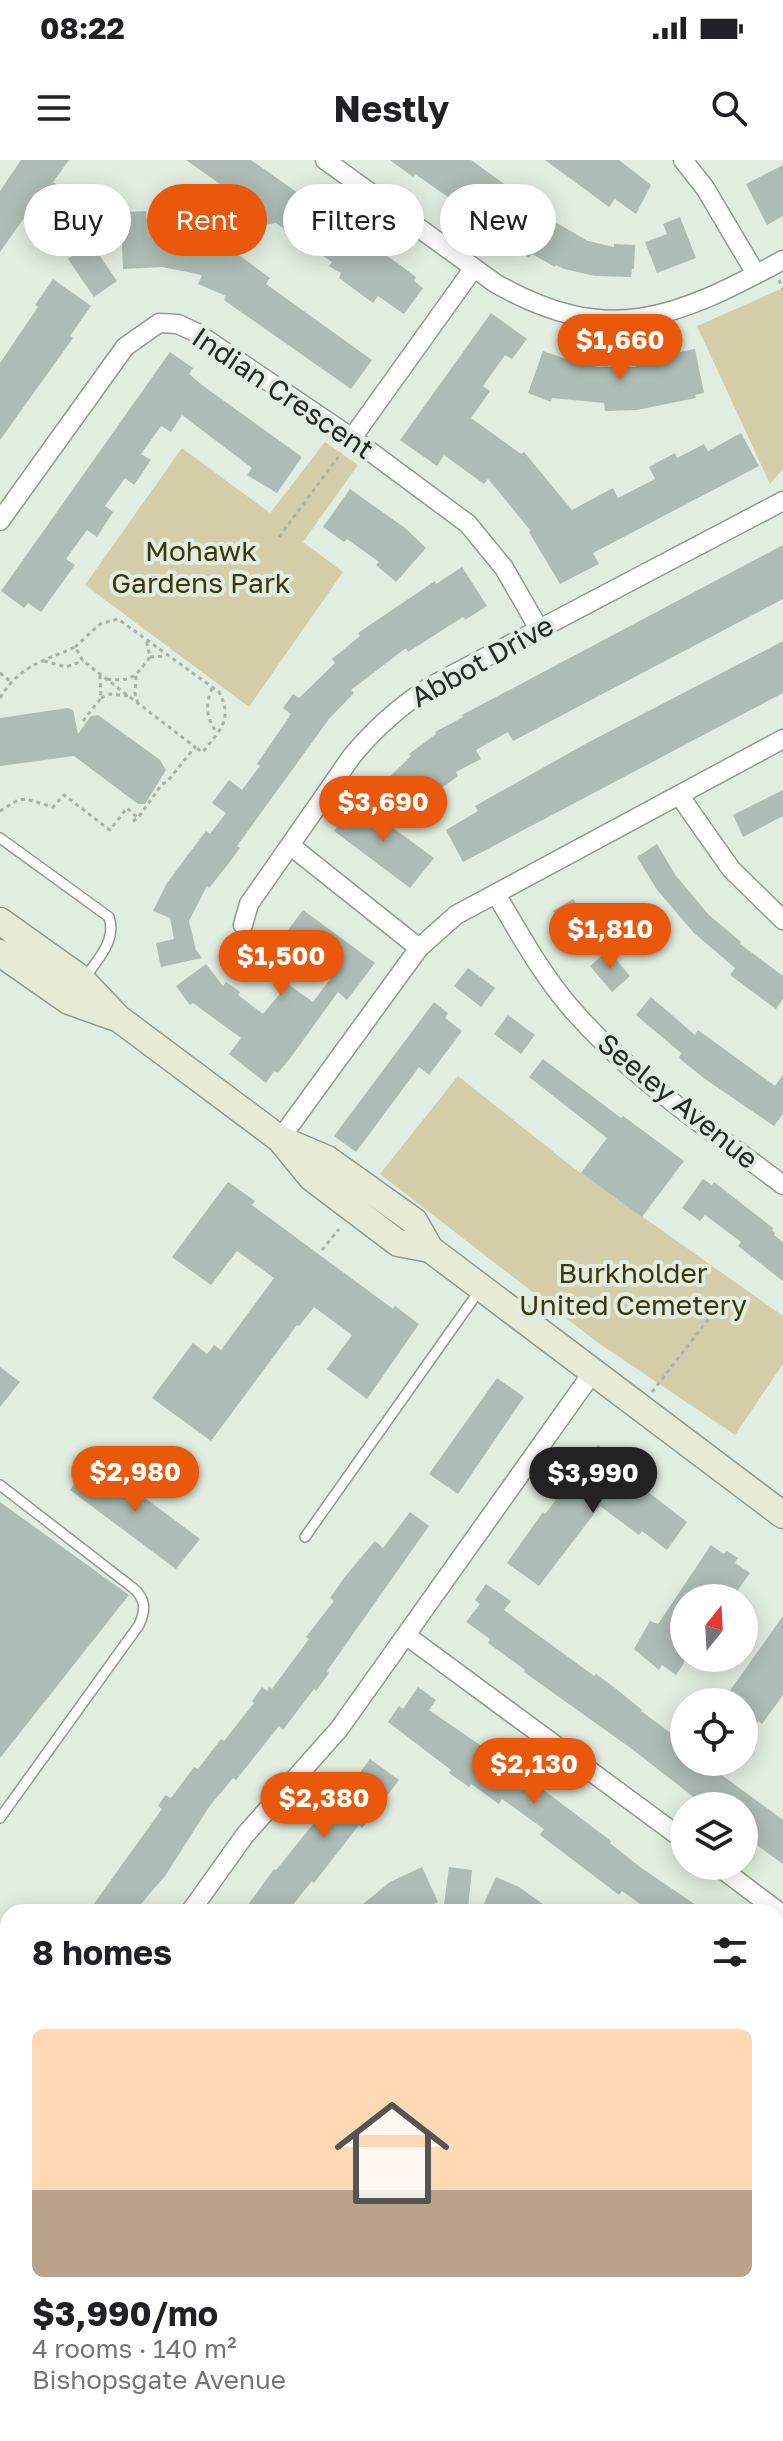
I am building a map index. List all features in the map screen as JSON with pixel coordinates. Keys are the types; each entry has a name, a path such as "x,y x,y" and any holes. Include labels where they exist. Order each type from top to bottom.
{"main road":[{"path":"0,921 83,980 118,1018 280,1139 327,1159 414,1221 430,1249 783,1515"},
{"path":"0,953 69,1001 118,1018"}],"street":[{"path":"325,160 473,269 523,299 571,316 610,321 659,316 681,309 783,260"},
{"path":"683,160 705,188 756,274"},
{"path":"352,438 473,269"},
{"name":"Indian Crescent","path":"0,521 125,347 159,323 178,324 197,333 352,438 468,524 504,568 539,629"},
{"name":"Abbot Drive","path":"243,925 249,904 352,756 401,706 431,686 783,501"},
{"path":"280,1139 419,948 456,915 783,739"},
{"path":"679,795 731,869 783,920"},
{"path":"291,846 419,948"},
{"name":"Seeley Avenue","path":"496,894 549,981 617,1057 783,1185"},
{"path":"196,1904 245,1835 339,1729 593,1372"},
{"path":"407,1636 670,1830"},
{"path":"737,1880 768,1904"}],"lane":[{"path":"0,838 109,917 113,928 110,941 83,980"},
{"path":"305,1537 481,1288"},
{"path":"0,1485 133,1588 143,1599 144,1607 139,1625 0,1818"}],"path":[{"path":"279,537 352,438"},
{"path":"0,698 10,681 24,669 75,647 100,624 118,619 219,692 226,706 226,717 203,752 83,661 75,647"},
{"path":"146,639 150,657"},
{"path":"139,704 135,693 136,676 150,657 169,655"},
{"path":"44,661 66,667 83,661"},
{"path":"0,673 10,681"},
{"path":"100,674 101,698"},
{"path":"105,679 136,676"},
{"path":"212,687 206,703 208,719 217,733"},
{"path":"83,721 101,698 110,694 129,697"},
{"path":"130,823 138,818 162,784 167,782 195,747"},
{"path":"0,811 18,800 26,799 53,807 64,795 110,830 127,808 138,818"},
{"path":"322,1250 339,1229"},
{"path":"640,1408 721,1303"}],"green space":[{"path":"783,288 783,469 770,484 697,326"},
{"name":"Mohawk Gardens Park","path":"325,442 358,465 303,542 343,572 249,707 85,585 182,448 270,513"},
{"name":"Burkholder United Cemetery","path":"458,1076 575,1169 783,1316 783,1364 735,1435 597,1342 380,1174"}],"building":[{"path":"21,160 69,160 53,182 56,184 24,184 24,218 0,252 0,191"},
{"path":"186,160 251,160 285,184 283,228 276,223 267,224 267,184 220,184"},
{"path":"390,160 471,160 504,184 440,184 440,192 415,174 413,177"},
{"path":"545,160 619,160 651,185 636,214 615,199 609,207"},
{"path":"783,165 783,216 767,225 746,184"},
{"path":"146,211 147,256 240,256 270,278 266,284 372,360 351,389 224,300 226,296 198,284 202,275 162,267 123,269 122,256 131,256 131,212"},
{"path":"680,217 696,258 657,273 645,242 667,234 663,224"},
{"path":"556,223 588,241 614,247 614,244 635,245 631,277 595,276 555,267 536,256 556,256"},
{"path":"72,256 100,256 117,281 94,297 68,259"},
{"path":"323,256 387,256 416,277 414,281 423,288 404,314 378,296 373,303 339,278 341,273 329,266 332,262"},
{"path":"53,279 91,306 70,336 73,338 0,440 0,363"},
{"path":"491,313 527,339 512,359 505,355 483,386 490,391 471,418 521,454 524,452 572,510 613,488 618,498 655,479 649,467 675,453 677,458 704,444 708,451 741,433 759,466 593,553 599,564 560,584 531,531 488,479 484,484 444,455 437,466 400,440"},
{"path":"695,349 704,393 695,395 696,398 637,410 605,411 604,403 552,398 551,402 528,393 543,351 599,367 636,367 635,361"},
{"path":"170,352 193,368 189,374 202,385 302,457 277,493 247,475 252,468 182,415 171,432 161,426 141,454 151,460 134,485 125,478 105,506 113,512 97,537 87,530 66,559 75,565 41,612 28,603 24,608 1,591"},
{"path":"350,489 405,528 426,548 396,582 376,565 379,562 347,539 344,542 323,527"},
{"path":"783,545 783,599 513,741 508,732 476,750 481,759 456,772 458,776 436,792 434,788 410,811 383,783 411,756 409,754 462,715"},
{"path":"462,567 487,606 465,620 463,617 408,652 406,648 351,690 354,693 329,719 237,846 240,848 209,888 207,886 189,921 196,950 202,958 161,967 156,943 174,939 170,918 153,911 167,883 187,856 206,831 210,834 226,813 212,803 229,780 242,790 260,766 257,764 291,714 283,708 293,694 299,698 335,663 332,659 360,636 358,633 435,581 436,584"},
{"path":"783,641 783,693 463,862 446,830 478,811 475,806 587,743"},
{"path":"68,708 73,710 78,734 91,716 98,715 160,760 166,770 145,804 138,804 74,756 0,766 0,718"},
{"path":"783,790 783,816 743,837 733,815"},
{"path":"355,800 434,858 410,888 334,831"},
{"path":"657,844 676,876 709,915 740,944 783,976 783,999 776,1009 730,975 735,968 694,933 657,890 637,857"},
{"path":"573,899 591,927 571,940 553,911"},
{"path":"303,910 375,963 347,1000 338,992 291,1057 278,1073 274,1071 266,1083 229,1054 241,1038 193,1003 190,1005 176,986 206,964 223,986 226,982 263,1014 288,984 313,1002 331,978 302,956 297,962 276,946"},
{"path":"608,950 630,976 612,992 590,966"},
{"path":"468,968 495,988 481,1007 454,986"},
{"path":"651,997 695,1035 698,1030 775,1086 783,1075 783,1114 774,1126 705,1079 679,1058 681,1053 636,1015"},
{"path":"434,1002 448,1013 445,1018 462,1031 429,1075 419,1067 356,1152 334,1136"},
{"path":"508,1015 535,1035 521,1054 494,1034"},
{"path":"543,1059 684,1161 642,1217 581,1173 607,1138 529,1077"},
{"path":"703,1179 712,1185 714,1182 773,1228 774,1235 783,1242 783,1281 738,1246 741,1242 705,1215 700,1221 682,1208"},
{"path":"228,1182 255,1201 252,1205 393,1309 395,1306 419,1324 367,1399 327,1369 352,1335 314,1307 297,1325 211,1441 152,1398 193,1343 207,1354 214,1345 221,1350 274,1278 237,1251 211,1285 172,1257"},
{"path":"0,1367 20,1382 0,1407"},
{"path":"497,1378 524,1397 458,1494 429,1474"},
{"path":"598,1445 626,1466 622,1472 687,1522 667,1550 642,1531 639,1535 600,1506 539,1586 507,1563 543,1512 545,1514"},
{"path":"93,1459 200,1539 176,1569 70,1490"},
{"path":"0,1502 129,1595 0,1758"},
{"path":"410,1512 429,1526 316,1691 314,1689 283,1730 279,1726 236,1780 233,1778 209,1807 165,1876 141,1904 94,1904 162,1809 158,1806 165,1795 171,1798 194,1767 198,1769 221,1739 224,1741 254,1703 252,1701 262,1687 267,1691 269,1687 272,1689 334,1601 330,1598 375,1541 383,1548"},
{"path":"711,1545 724,1554 727,1551 738,1558 735,1563 750,1573 742,1584 685,1584"},
{"path":"486,1584 511,1601 504,1610 615,1688 670,1733 670,1776 723,1776 745,1792 687,1792 488,1643 490,1639 466,1622 480,1604 475,1600"},
{"path":"670,1606 670,1671 662,1665 659,1670 634,1649 650,1621 658,1624"},
{"path":"783,1616 783,1695 762,1724 758,1722 758,1688 732,1688 743,1672 758,1672 758,1651"},
{"path":"418,1687 436,1700 429,1710 521,1773 611,1841 640,1867 694,1904 640,1904 622,1891 619,1895 540,1835 544,1829 502,1799 499,1804 471,1784 469,1787 388,1722 399,1706 403,1709"},
{"path":"370,1759 399,1780 362,1828 359,1825 314,1883 312,1881 293,1904 249,1904 344,1786 349,1787"},
{"path":"758,1802 783,1820 783,1864 758,1846"},
{"path":"422,1867 438,1902 363,1904 390,1882"},
{"path":"449,1867 472,1870 468,1904 444,1904"},
{"path":"496,1877 519,1887 543,1904 484,1904"}]}
